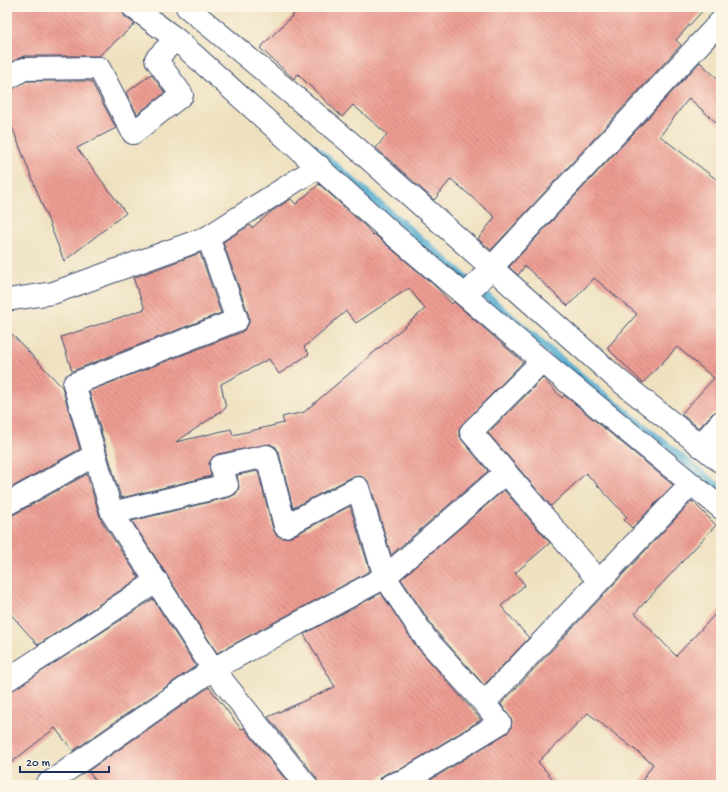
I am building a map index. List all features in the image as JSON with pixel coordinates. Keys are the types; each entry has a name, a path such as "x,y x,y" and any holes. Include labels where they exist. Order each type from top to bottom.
{"street":[{"path":"133,7 176,40 394,235 542,361 721,508"},
{"path":"187,7 352,144 616,378 721,462"},
{"path":"466,296 721,21"},
{"path":"7,79 24,69 99,68 133,133 182,95 156,59 176,40"},
{"path":"7,300 53,293 208,237 318,166"},
{"path":"208,237 237,320 74,384 112,513 213,669 306,785"},
{"path":"542,361 472,432 599,581"},
{"path":"700,446 721,422"},
{"path":"7,504 95,455"},
{"path":"112,513 228,485 221,466 267,456 285,526 358,488 385,576 426,639 484,703 500,723 406,780 391,785"},
{"path":"52,783 213,669 385,576 506,472"},
{"path":"484,703 691,484"},
{"path":"7,680 156,581"}],"building":[{"path":"7,7 121,7 125,17 135,24 99,56 24,56 7,64"},
{"path":"301,7 706,7 676,40 681,45 491,250 478,239 495,217 451,179 434,200 376,148 387,134 353,105 342,117 298,74 294,79 260,48"},
{"path":"700,62 721,82 721,127 689,98 660,136 721,183 721,410 712,414 699,428 681,414 714,378 677,347 643,383 607,348 637,314 594,278 568,306 525,266 518,275 509,267"},
{"path":"151,74 165,93 137,114 126,93"},
{"path":"27,81 91,81 116,128 77,148 126,213 64,261 7,114 7,91"},
{"path":"319,184 373,235 374,234 434,285 452,304 454,302 523,362 459,428 459,434 462,440 488,471 391,555 370,484 366,479 360,476 352,477 293,508 279,453 276,447 270,444 218,454 213,457 209,463 211,476 121,498 89,391 242,332 249,323 249,316 223,242 250,225 252,228 272,211 291,199 296,204","holes":["409,288 425,309 304,412 282,417 284,423 233,435 231,429 176,442 226,408 221,384 269,359 279,374 309,354 304,347 346,311 356,323"]},
{"path":"200,253 221,313 72,371 61,337 145,309 133,278"},
{"path":"7,329 62,387 80,449 7,490"},
{"path":"543,378 562,398 564,395 673,485 632,528 624,520 627,517 586,473 551,506 488,433"},
{"path":"258,471 273,529 276,535 283,538 291,537 350,506 370,571 217,653 132,521 230,497 236,494 239,488 237,475"},
{"path":"87,474 101,520 139,578 38,645 7,610 7,516 13,515"},
{"path":"504,490 550,543 515,573 525,585 501,606 529,638 484,685 436,631 401,579"},
{"path":"692,501 716,525 635,613 676,656 721,608 721,785 639,785 653,764 588,713 538,762 558,785 422,785 507,733 511,728 512,721 501,704"},
{"path":"381,593 417,647 481,720 401,769 387,773 381,777 379,785 318,785 316,777 268,717 335,687 304,634"},
{"path":"153,599 196,666 73,751 55,728 7,766 7,694"},
{"path":"209,687 241,729 244,728 290,785 99,785 88,771"}],"waterway":[{"path":"303,139 567,366 721,490"}]}
